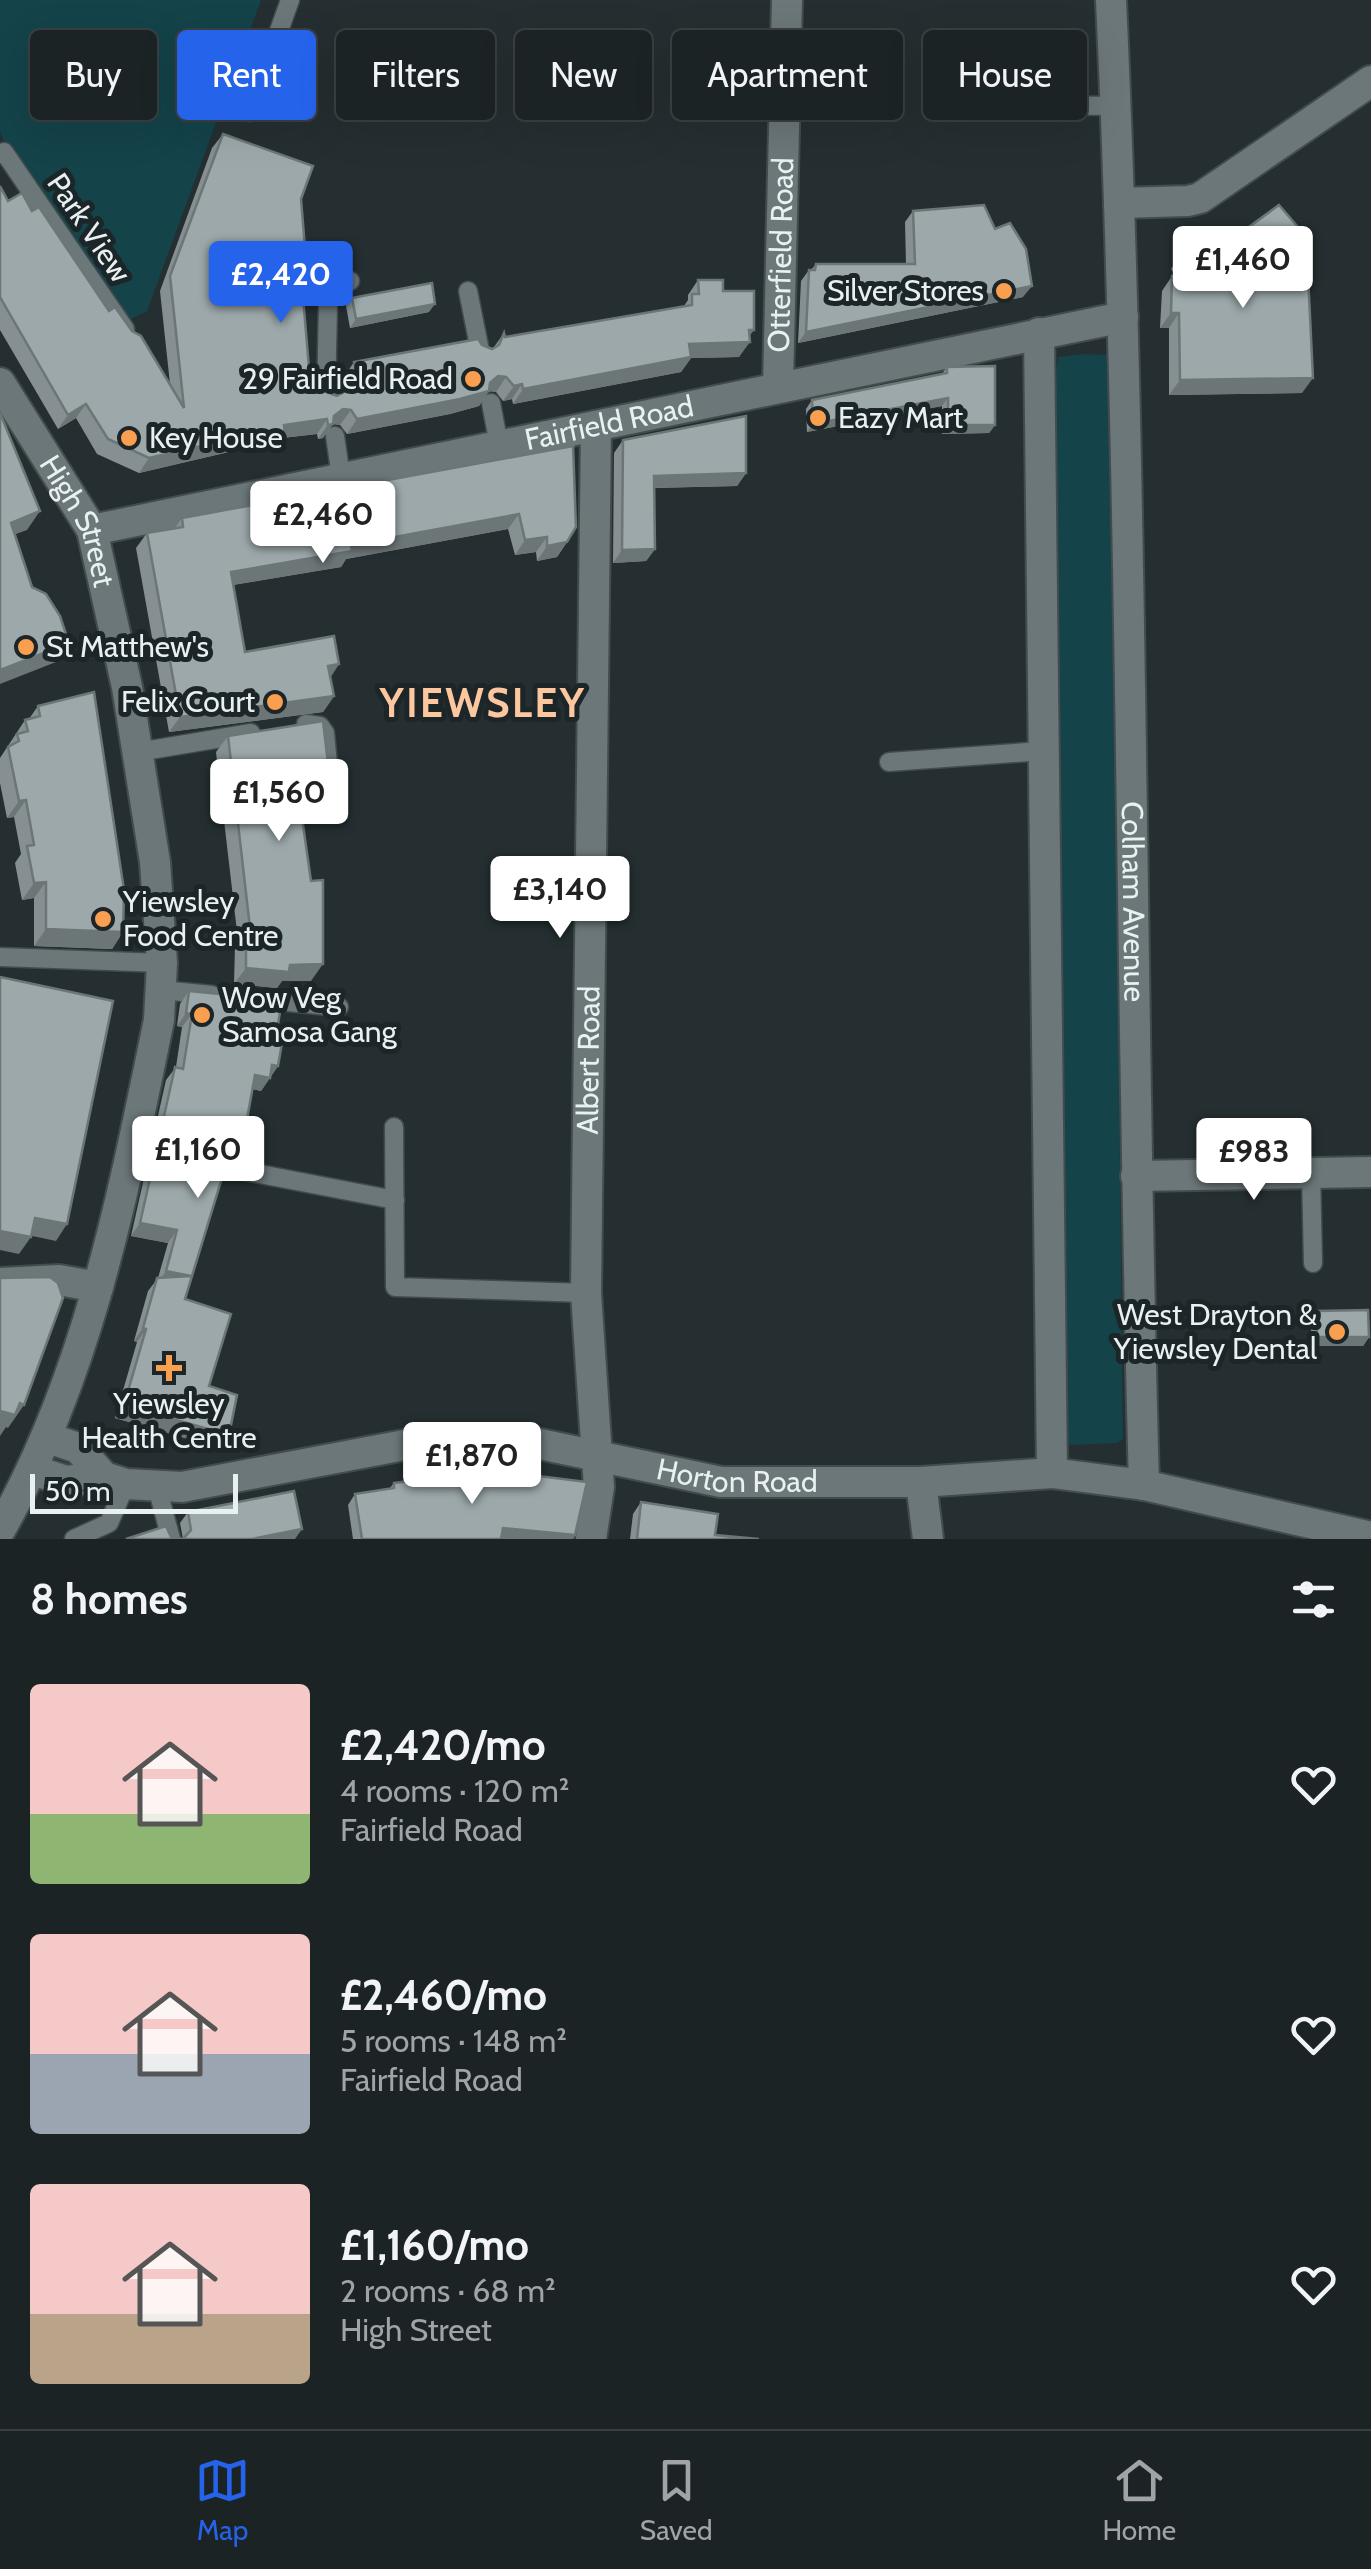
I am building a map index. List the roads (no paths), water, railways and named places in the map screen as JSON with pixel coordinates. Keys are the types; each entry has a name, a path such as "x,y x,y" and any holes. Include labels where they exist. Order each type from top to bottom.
{"street":[{"name":"Otterfield Road","path":"778,387 787,0"},
{"name":"Colham Avenue","path":"1111,0 1123,318 1144,1485"},
{"path":"1119,202 1200,198 1371,81"},
{"name":"Fairfield Road","path":"92,530 1123,318"},
{"path":"1040,333 1052,1474"},
{"name":"High Street","path":"0,1530 48,1438 114,1233 162,977 155,862 138,752 92,530 2,391"},
{"name":"Albert Road","path":"590,1539 599,1487 586,1293 596,426"},
{"path":"1136,1176 1371,1172"},
{"path":"0,1283 59,1280 98,1287"},
{"path":"48,1438 78,1448 129,1483"},
{"name":"Horton Road","path":"28,1480 198,1484 371,1450 438,1442 530,1442 722,1482 921,1482 1052,1474 1144,1485 1326,1534 1371,1537"},
{"path":"921,1482 928,1539"}],"lane":[{"path":"279,30 290,0"},
{"path":"1087,106 1116,106"},
{"name":"Park View","path":"0,154 4,152 131,338"},
{"path":"326,398 330,293 350,281"},
{"path":"468,290 480,351"},
{"path":"490,403 499,445"},
{"path":"334,436 342,477"},
{"path":"138,752 309,724 323,730 332,808"},
{"path":"889,762 1042,751"},
{"path":"0,958 162,977 221,996"},
{"path":"241,998 340,1006"},
{"path":"394,1127 395,1287 586,1293"},
{"path":"244,1170 395,1200"},
{"path":"1311,1172 1313,1263"},
{"path":"74,1539 109,1524 129,1483 171,1538"}],"place":[{"name":"Silver Stores","path":"1004,291"},
{"name":"29 Fairfield Road","path":"473,379"},
{"name":"Eazy Mart","path":"818,418"},
{"name":"Key House","path":"129,438"},
{"name":"St Matthew's","path":"26,647"},
{"name":"Felix Court","path":"275,702"},
{"name":"Yiewsley Food Centre","path":"103,919"},
{"name":"Wow Veg Samosa Gang","path":"202,1015"},
{"name":"West Drayton & Yiewsley Dental","path":"1337,1332"},
{"name":"Yiewsley Health Centre","path":"169,1368"}],"district":[{"name":"YIEWSLEY","path":"483,703"}]}
